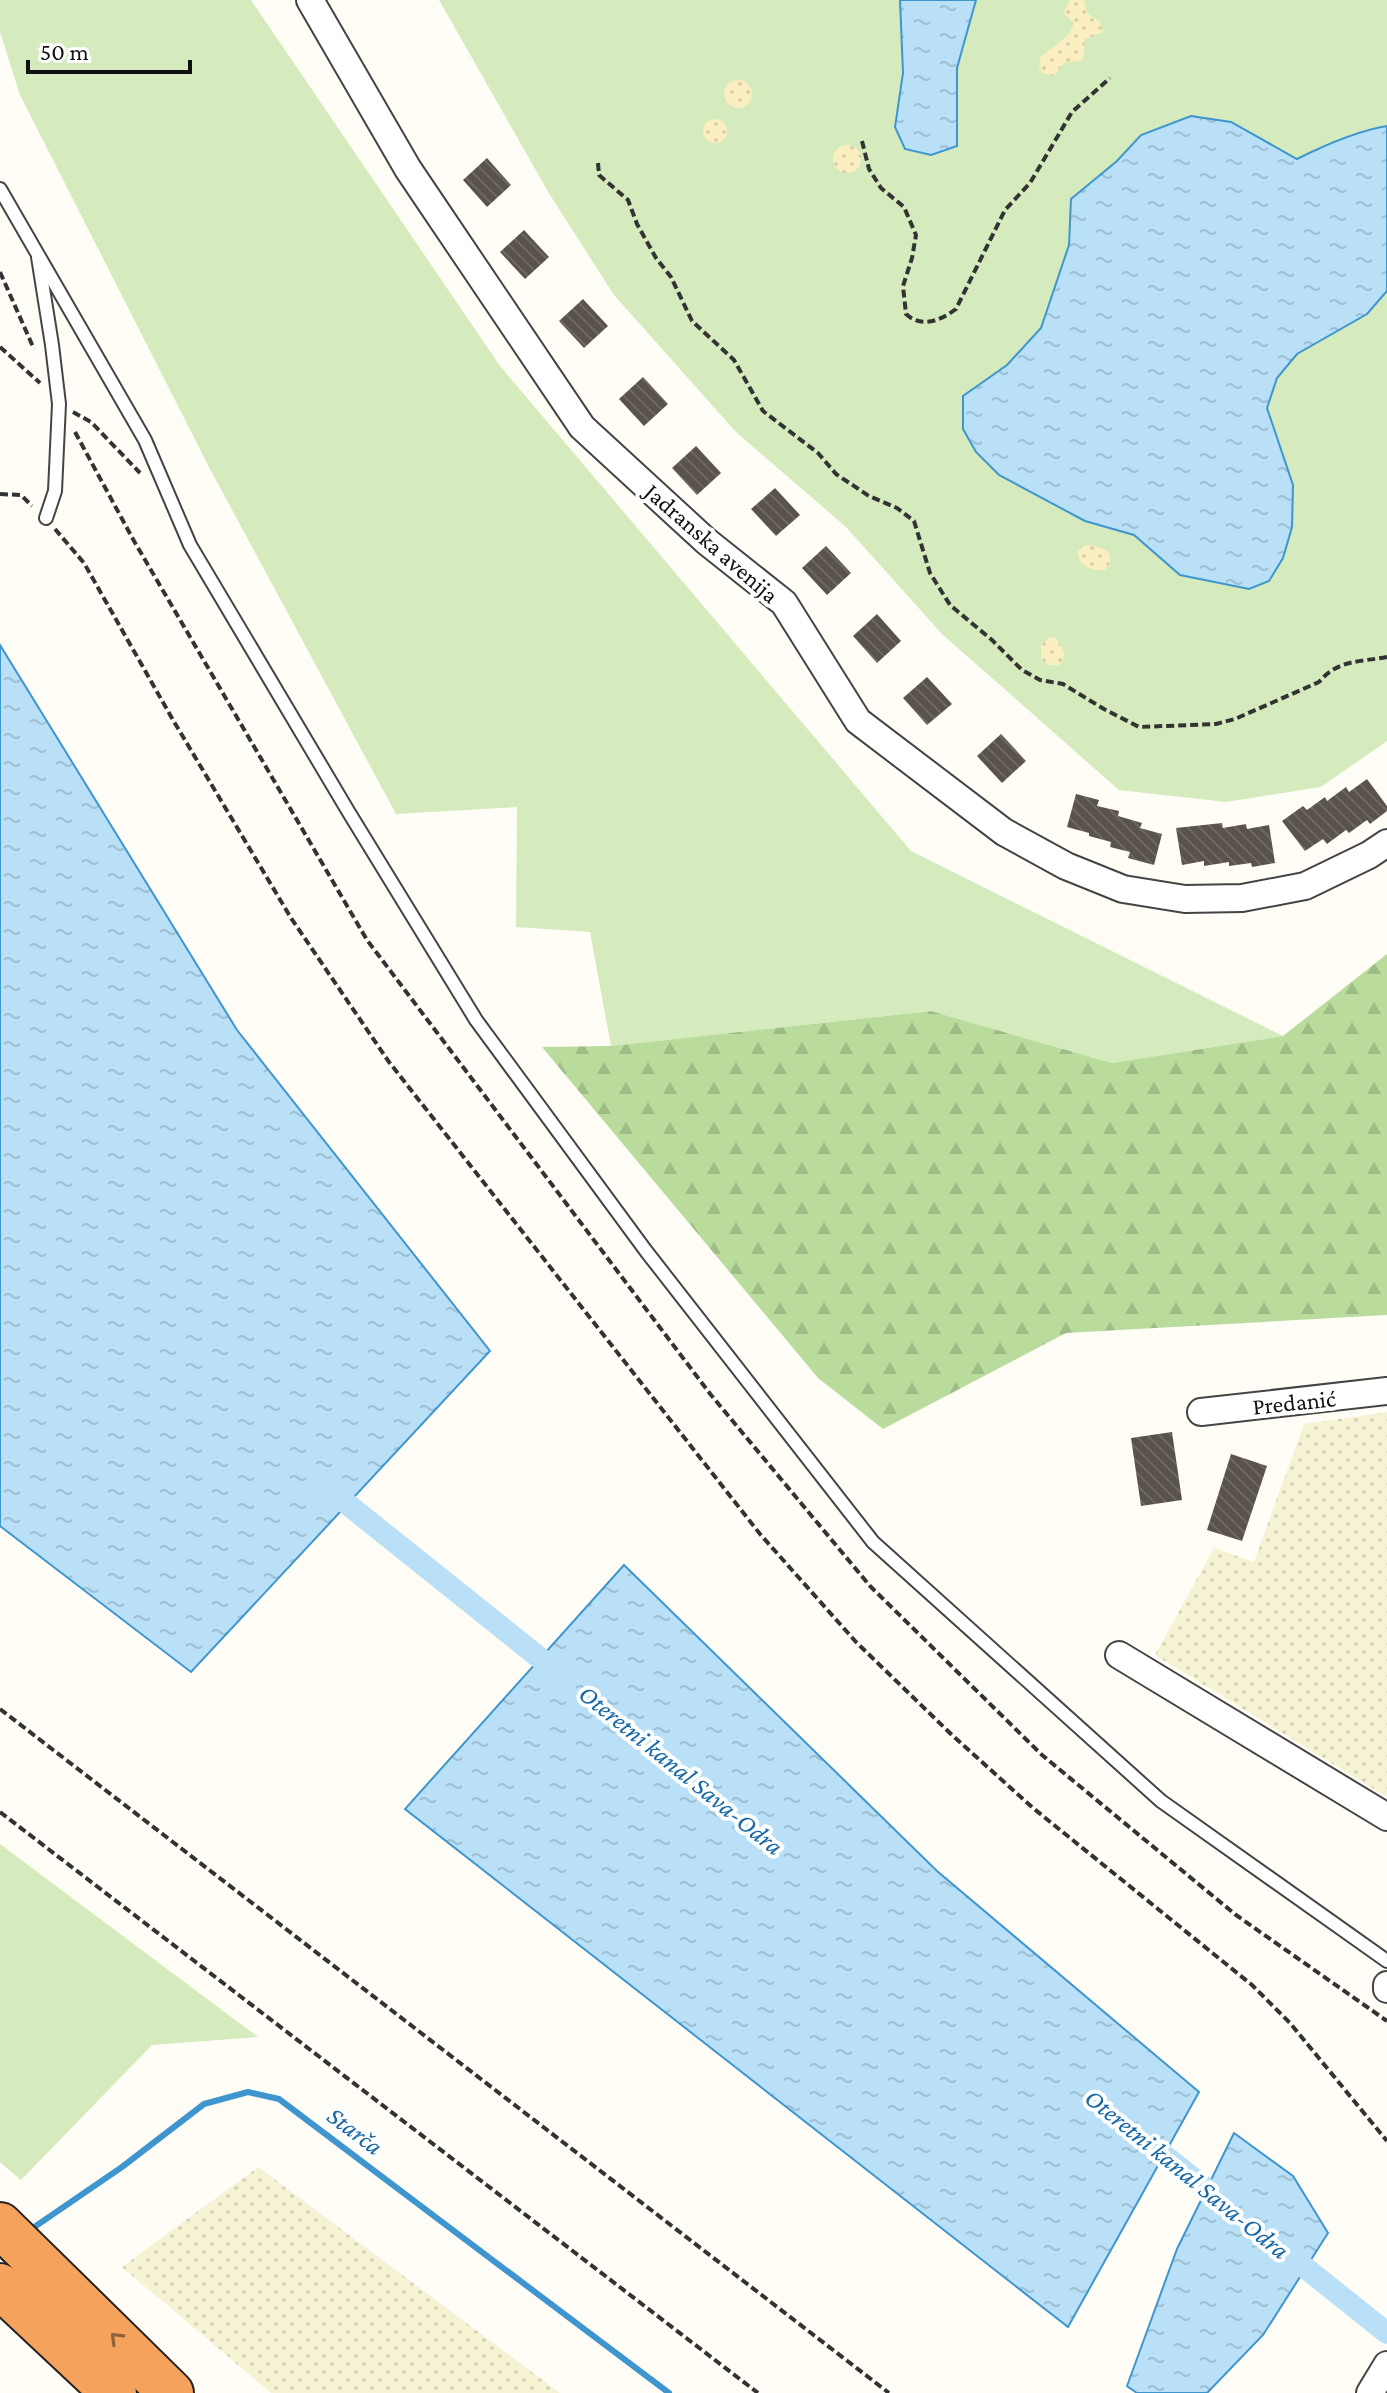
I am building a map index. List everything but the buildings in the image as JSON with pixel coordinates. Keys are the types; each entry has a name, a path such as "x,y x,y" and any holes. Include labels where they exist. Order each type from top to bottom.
{"highway":[{"path":"0,2225 171,2393"},
{"path":"6,2292 114,2393"}],"street":[{"name":"Jadranska avenija","path":"310,0 408,169 582,427 706,541 784,603 858,721 1004,832 1066,866 1123,889 1185,899 1242,898 1305,886 1387,843"},
{"name":"Predanić","path":"1201,1412 1387,1391"},
{"path":"1119,1655 1387,1817"},
{"path":"1370,2393 1387,2365"}],"lane":[{"path":"0,189 145,440 190,545 476,1020 646,1251 873,1542 1161,1801 1387,1961"},
{"path":"36,249 59,404 55,491 46,518"}],"path":[{"path":"862,141 869,169 881,188 904,207 916,235 903,286 906,314 923,322 941,319 956,309 1005,210 1030,183 1072,112 1110,78"},
{"path":"598,163 599,175 628,200 637,224 671,277 692,321 734,360 763,411 818,453 836,474 914,521 930,573 950,605 1022,670 1040,680 1063,684 1139,727 1153,727 1216,724 1235,719 1319,682 1325,674 1351,660 1387,657"},
{"path":"0,347 59,404 91,422 144,478 165,484"},
{"path":"0,494 21,495 46,518 84,563 291,918 389,1062 760,1534 856,1642 952,1735 1033,1808 1252,1985 1290,2023 1387,2141"},
{"path":"0,1709 889,2393"},
{"path":"0,1812 758,2393"}],"shaded area":[{"path":"1387,1412 1387,1797 1155,1655 1214,1548 1254,1562 1304,1424"},
{"path":"258,2167 560,2393 271,2393 122,2267"}],"green space":[{"path":"0,0 251,0 500,366 911,851 1283,1036 1112,1063 931,1011 611,1046 590,932 516,927 517,807 396,814 210,469 20,95 0,32"},
{"path":"439,0 1387,0 1387,741 1321,787 1226,802 1119,790 942,634 846,527 736,432 614,295 550,195"},
{"path":"1387,954 1387,1315 1066,1333 883,1429 818,1378 542,1047 611,1046 931,1011 1112,1063 1283,1036"},
{"path":"0,1844 258,2037 152,2045 21,2180 0,2162"}],"sand":[{"path":"1070,0 1084,0 1087,13 1100,22 1103,32 1085,39 1083,60 1064,63 1054,76 1042,73 1039,66 1041,56 1072,29 1074,23 1063,12"},
{"path":"738,80 748,84 752,94 748,104 738,108 728,104 724,94 728,84"},
{"path":"715,119 724,122 727,131 724,140 715,143 706,140 703,131 706,122"},
{"path":"847,145 857,149 861,159 857,169 847,173 837,169 833,159 837,149"},
{"path":"1085,545 1102,548 1109,554 1109,564 1105,570 1083,565 1077,552"},
{"path":"1049,637 1055,637 1065,653 1061,664 1050,665 1041,659 1041,646"}],"water":[{"path":"900,0 976,0 957,68 957,146 931,155 905,149 895,127 903,73"},
{"path":"1191,116 1231,122 1297,159 1341,139 1387,126 1387,291 1367,314 1297,354 1277,378 1267,408 1293,485 1292,527 1283,558 1269,581 1249,589 1180,575 1134,535 1085,521 999,475 976,452 963,429 963,396 1007,365 1041,328 1069,245 1071,199 1117,161 1141,135"},
{"path":"0,645 237,1030 490,1351 191,1672 0,1526"},
{"path":"624,1565 937,1871 1199,2092 1068,2327 405,1809"},
{"path":"1234,2133 1293,2176 1328,2233 1263,2335 1207,2393 1137,2393 1127,2386 1177,2249"}],"waterway":[{"name":"Oteretni kanal Sava-Odra","path":"326,1487 561,1675"},
{"name":"Starča","path":"30,2230 122,2167 204,2104 248,2092 279,2099 669,2393"},
{"name":"Oteretni kanal Sava-Odra","path":"1142,2138 1228,2206"},
{"name":"Oteretni kanal Sava-Odra","path":"1283,2250 1387,2333"}]}
